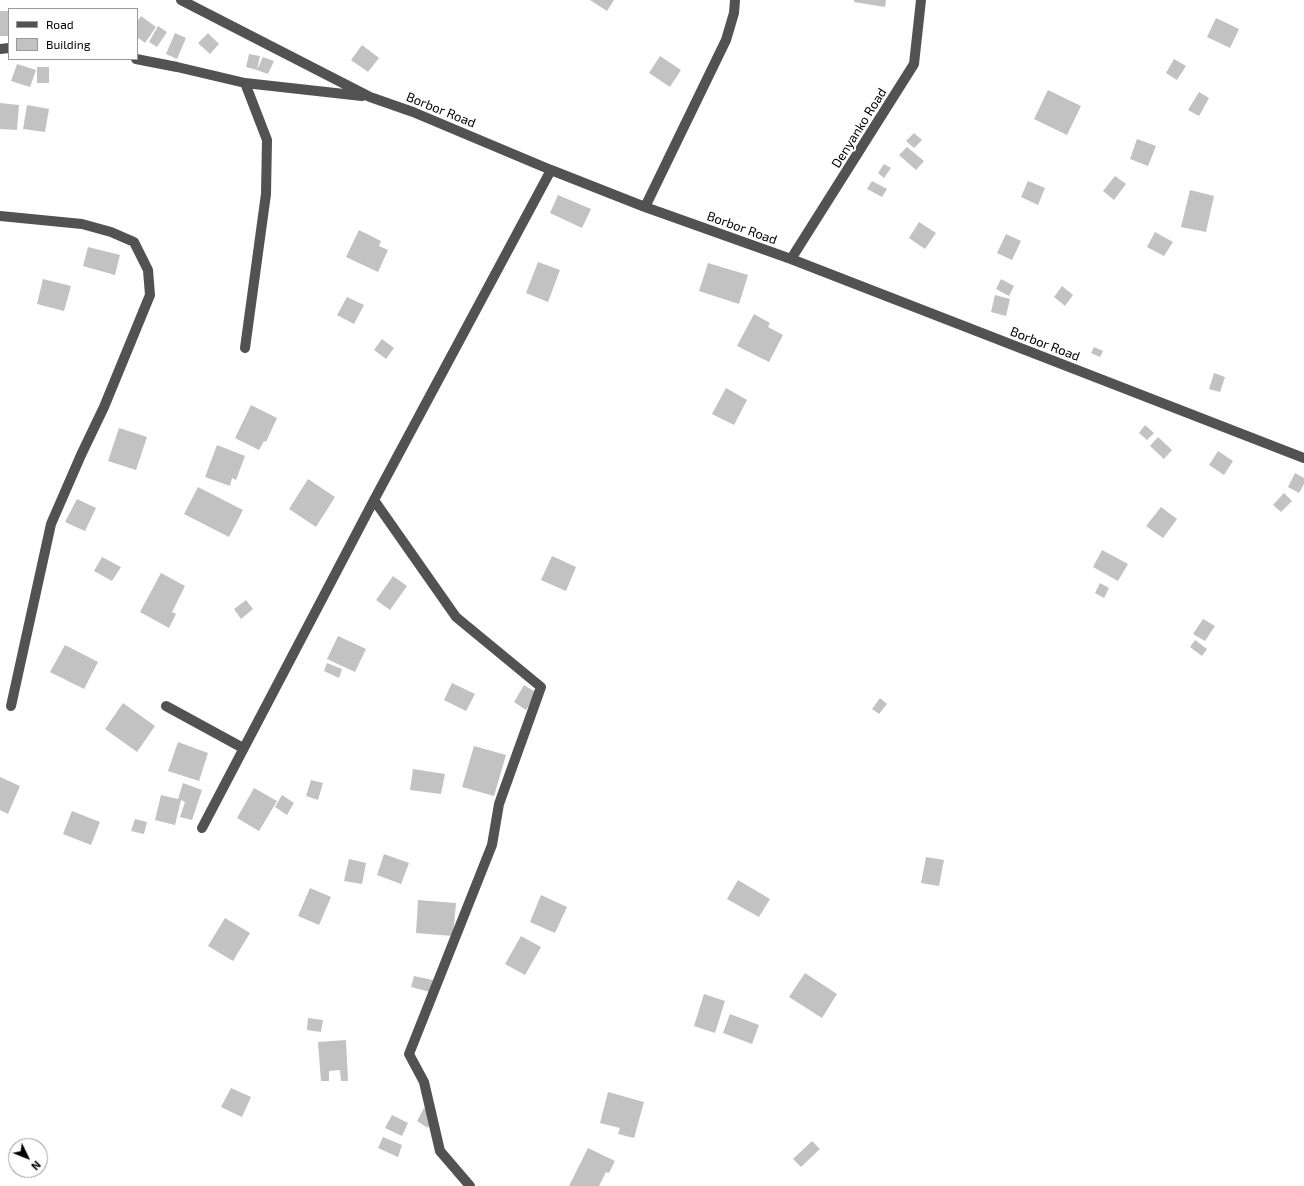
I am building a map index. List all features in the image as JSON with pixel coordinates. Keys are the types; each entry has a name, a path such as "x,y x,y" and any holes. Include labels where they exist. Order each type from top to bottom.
{"street":[{"name":"Borbor Road","path":"181,0 370,97 413,112 645,207 791,259 1304,458"},
{"path":"645,207 726,40 734,13 734,0"},
{"name":"Denyanko Road","path":"791,259 914,64 921,0"},
{"path":"138,59 245,83 370,97"},
{"path":"245,83 267,140 266,194 245,348"},
{"path":"202,828 374,500 552,170"},
{"path":"0,216 82,224 111,232 134,242 148,270 150,295 104,407 51,524 11,706"},
{"path":"374,500 456,617 541,687 499,804 492,845 409,1054 424,1082 440,1151 470,1186"},
{"path":"166,706 243,748"}],"building":[{"path":"590,0 614,0 607,11"},
{"path":"854,0 886,0 885,7 854,2"},
{"path":"0,11 8,11 8,36 0,36"},
{"path":"141,16 156,27 145,43 138,38 138,20"},
{"path":"1216,18 1239,29 1230,48 1207,37"},
{"path":"158,26 167,32 157,47 149,42"},
{"path":"175,33 186,38 177,59 166,54"},
{"path":"208,33 219,44 210,54 198,43"},
{"path":"362,45 379,58 368,72 351,60"},
{"path":"249,54 260,56 257,70 246,67"},
{"path":"660,56 681,70 670,87 649,73"},
{"path":"263,57 274,61 268,74 257,70"},
{"path":"1174,59 1186,66 1177,80 1166,73"},
{"path":"17,64 36,70 30,87 11,81"},
{"path":"37,67 49,67 49,83 37,83"},
{"path":"1048,90 1081,106 1067,135 1034,119"},
{"path":"1199,92 1209,98 1199,116 1188,110"},
{"path":"0,103 19,105 17,130 0,129"},
{"path":"27,105 49,109 45,132 23,129"},
{"path":"914,133 922,140 914,148 906,141"},
{"path":"1137,139 1156,146 1148,166 1130,159"},
{"path":"907,147 924,161 916,170 899,155"},
{"path":"884,164 891,168 884,178 878,173"},
{"path":"1115,176 1126,184 1114,200 1103,191"},
{"path":"872,181 887,189 882,197 867,189"},
{"path":"1028,181 1045,188 1038,205 1021,197"},
{"path":"1190,190 1214,196 1206,232 1181,227"},
{"path":"558,195 591,209 582,228 550,213"},
{"path":"919,222 936,233 925,249 909,238"},
{"path":"359,230 381,241 379,246 388,250 378,272 346,257"},
{"path":"1155,232 1173,242 1164,256 1147,247"},
{"path":"1006,234 1021,241 1012,260 997,253"},
{"path":"88,247 120,255 115,275 83,266"},
{"path":"538,262 560,270 548,302 526,293"},
{"path":"708,263 748,275 739,304 699,291"},
{"path":"43,279 71,286 64,311 37,304"},
{"path":"1001,279 1014,286 1009,296 996,289"},
{"path":"1062,286 1073,295 1065,306 1054,297"},
{"path":"995,295 1010,299 1006,316 991,312"},
{"path":"347,297 364,305 354,324 337,315"},
{"path":"754,314 770,323 768,327 783,335 769,362 737,346"},
{"path":"382,339 394,348 386,359 374,350"},
{"path":"1094,347 1103,351 1100,357 1091,353"},
{"path":"1214,373 1225,377 1220,392 1209,389"},
{"path":"726,388 747,400 734,425 712,414"},
{"path":"251,405 277,418 266,442 264,441 259,450 235,438"},
{"path":"1145,425 1154,433 1147,440 1139,433"},
{"path":"119,428 147,437 136,470 108,461"},
{"path":"1158,437 1172,450 1164,459 1150,446"},
{"path":"217,445 245,456 236,480 232,478 230,486 205,477"},
{"path":"1218,451 1233,461 1224,475 1209,465"},
{"path":"1295,473 1304,478 1304,484 1299,493 1288,487"},
{"path":"308,479 335,497 316,527 289,509"},
{"path":"198,487 243,510 229,537 184,514"},
{"path":"1284,493 1292,501 1281,512 1273,505"},
{"path":"77,499 96,508 85,531 65,522"},
{"path":"1161,507 1177,519 1163,538 1146,526"},
{"path":"1102,550 1128,564 1118,581 1093,567"},
{"path":"552,556 576,567 566,591 541,580"},
{"path":"102,557 121,567 112,581 94,571"},
{"path":"161,573 185,586 172,612 176,614 169,628 140,612"},
{"path":"393,576 407,586 390,610 376,600"},
{"path":"1100,583 1109,588 1104,598 1095,593"},
{"path":"246,600 253,609 241,619 234,609"},
{"path":"1203,619 1215,626 1205,641 1193,634"},
{"path":"338,636 366,649 355,672 327,659"},
{"path":"1195,640 1207,649 1202,656 1190,647"},
{"path":"65,645 98,662 84,689 50,672"},
{"path":"327,663 342,669 339,678 324,671"},
{"path":"452,683 475,694 466,711 444,700"},
{"path":"524,685 537,693 526,710 514,702"},
{"path":"880,698 887,704 879,714 872,709"},
{"path":"123,703 155,726 137,752 105,729"},
{"path":"178,742 208,753 199,781 168,771"},
{"path":"474,746 506,755 494,796 462,787"},
{"path":"413,769 445,774 441,794 410,790"},
{"path":"0,777 20,786 8,814 0,810"},
{"path":"311,780 323,783 318,800 306,796"},
{"path":"183,783 202,790 192,820 180,817 185,802 181,800 175,825 155,820 161,795 178,799"},
{"path":"254,788 277,801 259,831 237,818"},
{"path":"282,795 294,803 287,815 275,807"},
{"path":"72,811 100,822 91,845 63,834"},
{"path":"135,819 147,822 144,834 131,831"},
{"path":"384,854 409,863 401,884 377,875"},
{"path":"926,857 944,860 939,886 921,883"},
{"path":"349,859 366,863 362,884 344,881"},
{"path":"738,880 770,899 759,917 727,899"},
{"path":"310,888 331,897 319,925 298,916"},
{"path":"541,895 567,907 555,933 530,922"},
{"path":"418,900 456,903 453,936 416,933"},
{"path":"225,918 250,933 233,961 208,946"},
{"path":"521,936 541,947 525,975 505,964"},
{"path":"805,973 837,994 822,1018 789,997"},
{"path":"414,976 433,980 430,992 411,987"},
{"path":"704,994 725,1001 715,1033 694,1026"},
{"path":"730,1014 759,1025 752,1044 723,1033"},
{"path":"308,1018 323,1020 321,1032 307,1030"},
{"path":"346,1040 348,1081 341,1081 340,1070 329,1071 329,1081 321,1081 318,1042"},
{"path":"231,1088 251,1097 242,1117 221,1107"},
{"path":"608,1092 644,1102 634,1138 618,1134 620,1128 600,1123"},
{"path":"424,1108 435,1115 428,1128 417,1121"},
{"path":"392,1115 408,1123 402,1136 385,1128"},
{"path":"383,1137 402,1145 398,1157 378,1148"},
{"path":"812,1141 820,1149 801,1167 793,1159"},
{"path":"588,1148 615,1161 609,1173 606,1172 599,1186 569,1186"}]}
